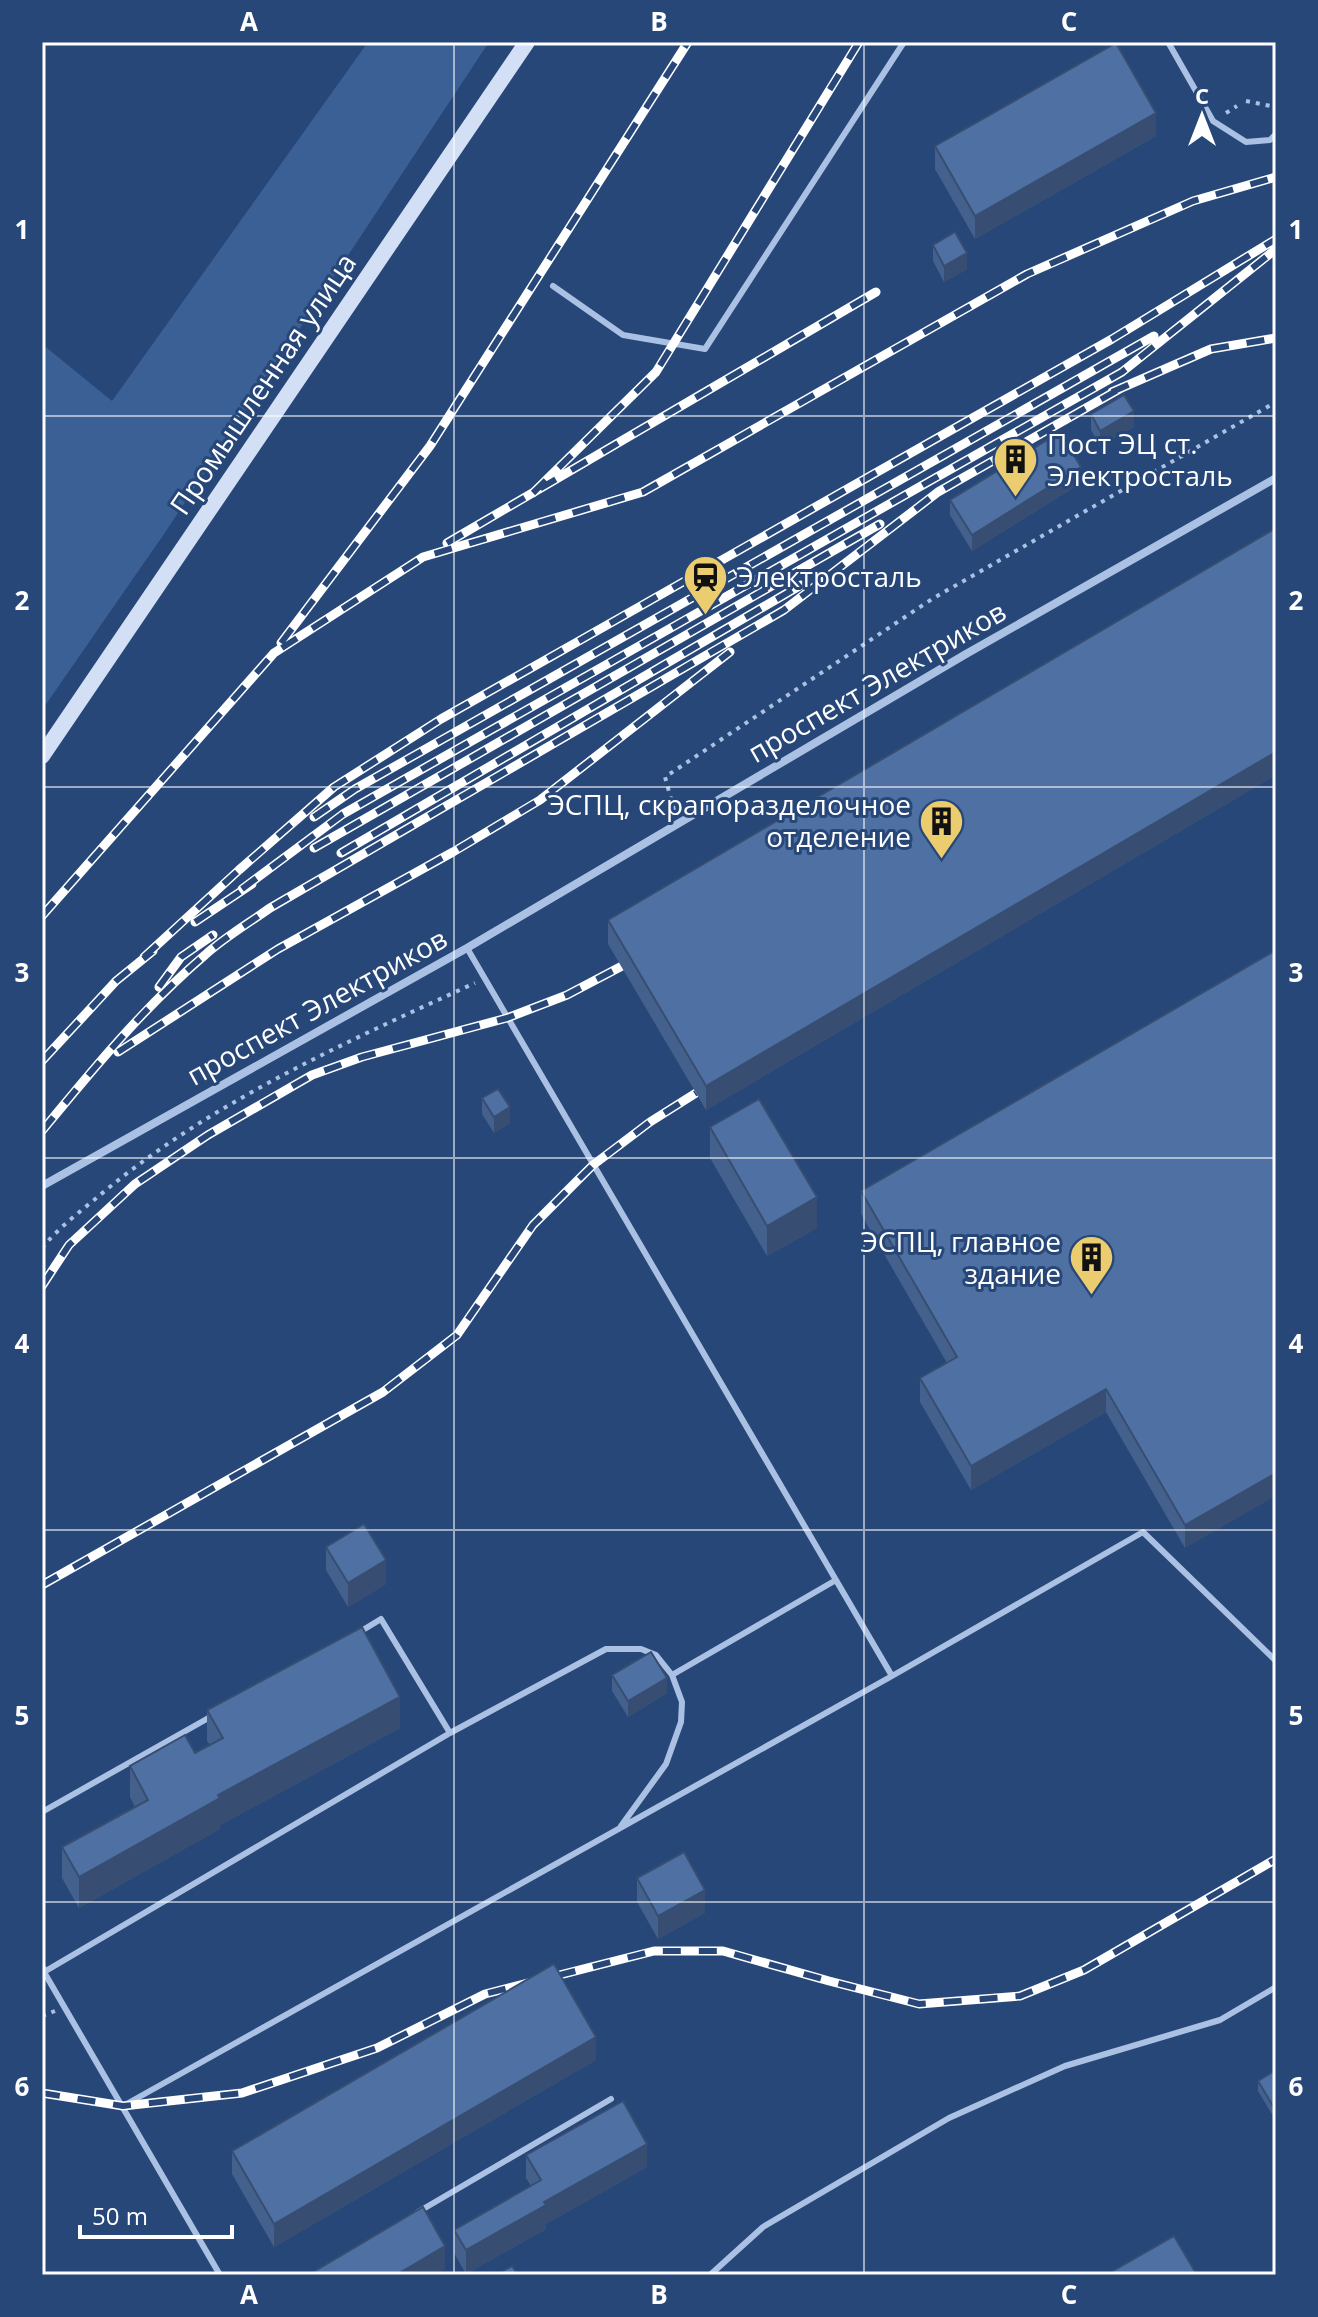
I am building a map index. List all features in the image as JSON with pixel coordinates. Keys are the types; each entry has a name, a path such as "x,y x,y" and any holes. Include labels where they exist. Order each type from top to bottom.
{"street":[{"name":"Промышленная улица","path":"42,756 527,42"},
{"name":"проспект Электриков","path":"42,1186 467,948 966,654 1276,478"}],"lane":[{"path":"553,286 623,335 705,349 904,42"},
{"path":"1168,42 1213,121 1246,142 1270,140 1276,134"},
{"path":"467,948 892,1676"},
{"path":"123,2106 1143,1532 1276,1661"},
{"path":"672,1675 836,1580"},
{"path":"345,1641 381,1619 450,1733"},
{"path":"220,2275 43,1972 450,1733 606,1649 641,1649 656,1655 672,1675 682,1702 681,1722 666,1764 619,1829"},
{"path":"42,1812 221,1711"},
{"path":"710,2275 763,2227 949,2118 1065,2066 1220,2020 1276,1987"},
{"path":"407,2219 611,2099"}],"path":[{"path":"1246,101 1276,107"},
{"path":"677,824 665,777 932,599 1276,402"},
{"path":"42,1248 138,1163 265,1083 484,979"}],"shaded area":[{"path":"368,42 489,42 164,534 42,710 42,344 112,401"}],"building":[{"path":"1116,43 1156,113 975,216 935,146"},
{"path":"955,232 967,253 944,266 933,245"},
{"path":"1124,395 1134,411 1100,431 1091,414"},
{"name":"Пост ЭЦ ст. Электросталь","path":"1060,432 1081,467 972,535 950,500"},
{"name":"ЭСПЦ, скрапоразделочное отделение","path":"1276,528 1276,752 706,1086 608,920"},
{"name":"ЭСПЦ, главное здание","path":"1276,950 1276,1473 1185,1525 1106,1389 971,1466 920,1378 957,1357 861,1191"},
{"path":"498,1089 510,1107 494,1117 482,1098"},
{"path":"759,1099 817,1197 767,1226 710,1127"},
{"path":"364,1524 386,1560 348,1583 326,1547"},
{"path":"362,1627 400,1697 218,1795 220,1798 79,1877 62,1847 148,1800 130,1766 185,1735 195,1753 223,1738 207,1710"},
{"path":"651,1652 667,1678 628,1701 612,1675"},
{"path":"684,1852 705,1890 658,1916 637,1878"},
{"path":"554,1964 596,2037 274,2224 232,2151"},
{"path":"1276,2070 1276,2111 1258,2081"},
{"path":"623,2101 647,2144 466,2250 454,2230 541,2180 526,2155"},
{"path":"423,2207 445,2246 396,2275 310,2274"},
{"path":"1174,2236 1197,2275 1106,2275"},
{"path":"512,2266 518,2275 496,2275"}],"railway":[{"path":"281,643 430,446 688,42"},
{"path":"533,493 656,372 859,42"},
{"path":"42,916 274,653 423,557 643,492 1027,274 1193,201 1276,177"},
{"path":"144,957 334,787 441,719 1112,339 1276,239"},
{"path":"242,889 343,814 1122,372 1276,249"},
{"path":"447,543 876,292"},
{"path":"314,817 355,789 1154,336"},
{"path":"1112,392 1211,349 1276,338"},
{"path":"42,1131 140,1017 213,948 237,930 784,610 938,492 1123,387"},
{"path":"314,848 880,524"},
{"path":"341,853 801,585"},
{"path":"118,1052 278,949 540,800 730,652"},
{"path":"195,922 252,884"},
{"path":"159,987 181,957 213,935"},
{"path":"42,1061 116,981 153,951"},
{"path":"42,1286 69,1245 135,1184 208,1135 312,1075 362,1057 507,1018 567,995 622,966"},
{"path":"42,1585 383,1392 457,1335 533,1225 593,1165 650,1122 696,1093"},
{"path":"42,2093 123,2106 242,2093 377,2048 485,1994 654,1951 723,1951 919,2004 1020,1996 1084,1970 1276,1859"}],"place":[{"name":"Пост ЭЦ ст. Электросталь","path":"1016,499"},
{"name":"Электросталь","path":"705,616"},
{"name":"ЭСПЦ, скрапоразделочное отделение","path":"942,860"},
{"name":"ЭСПЦ, главное здание","path":"1092,1297"}]}
